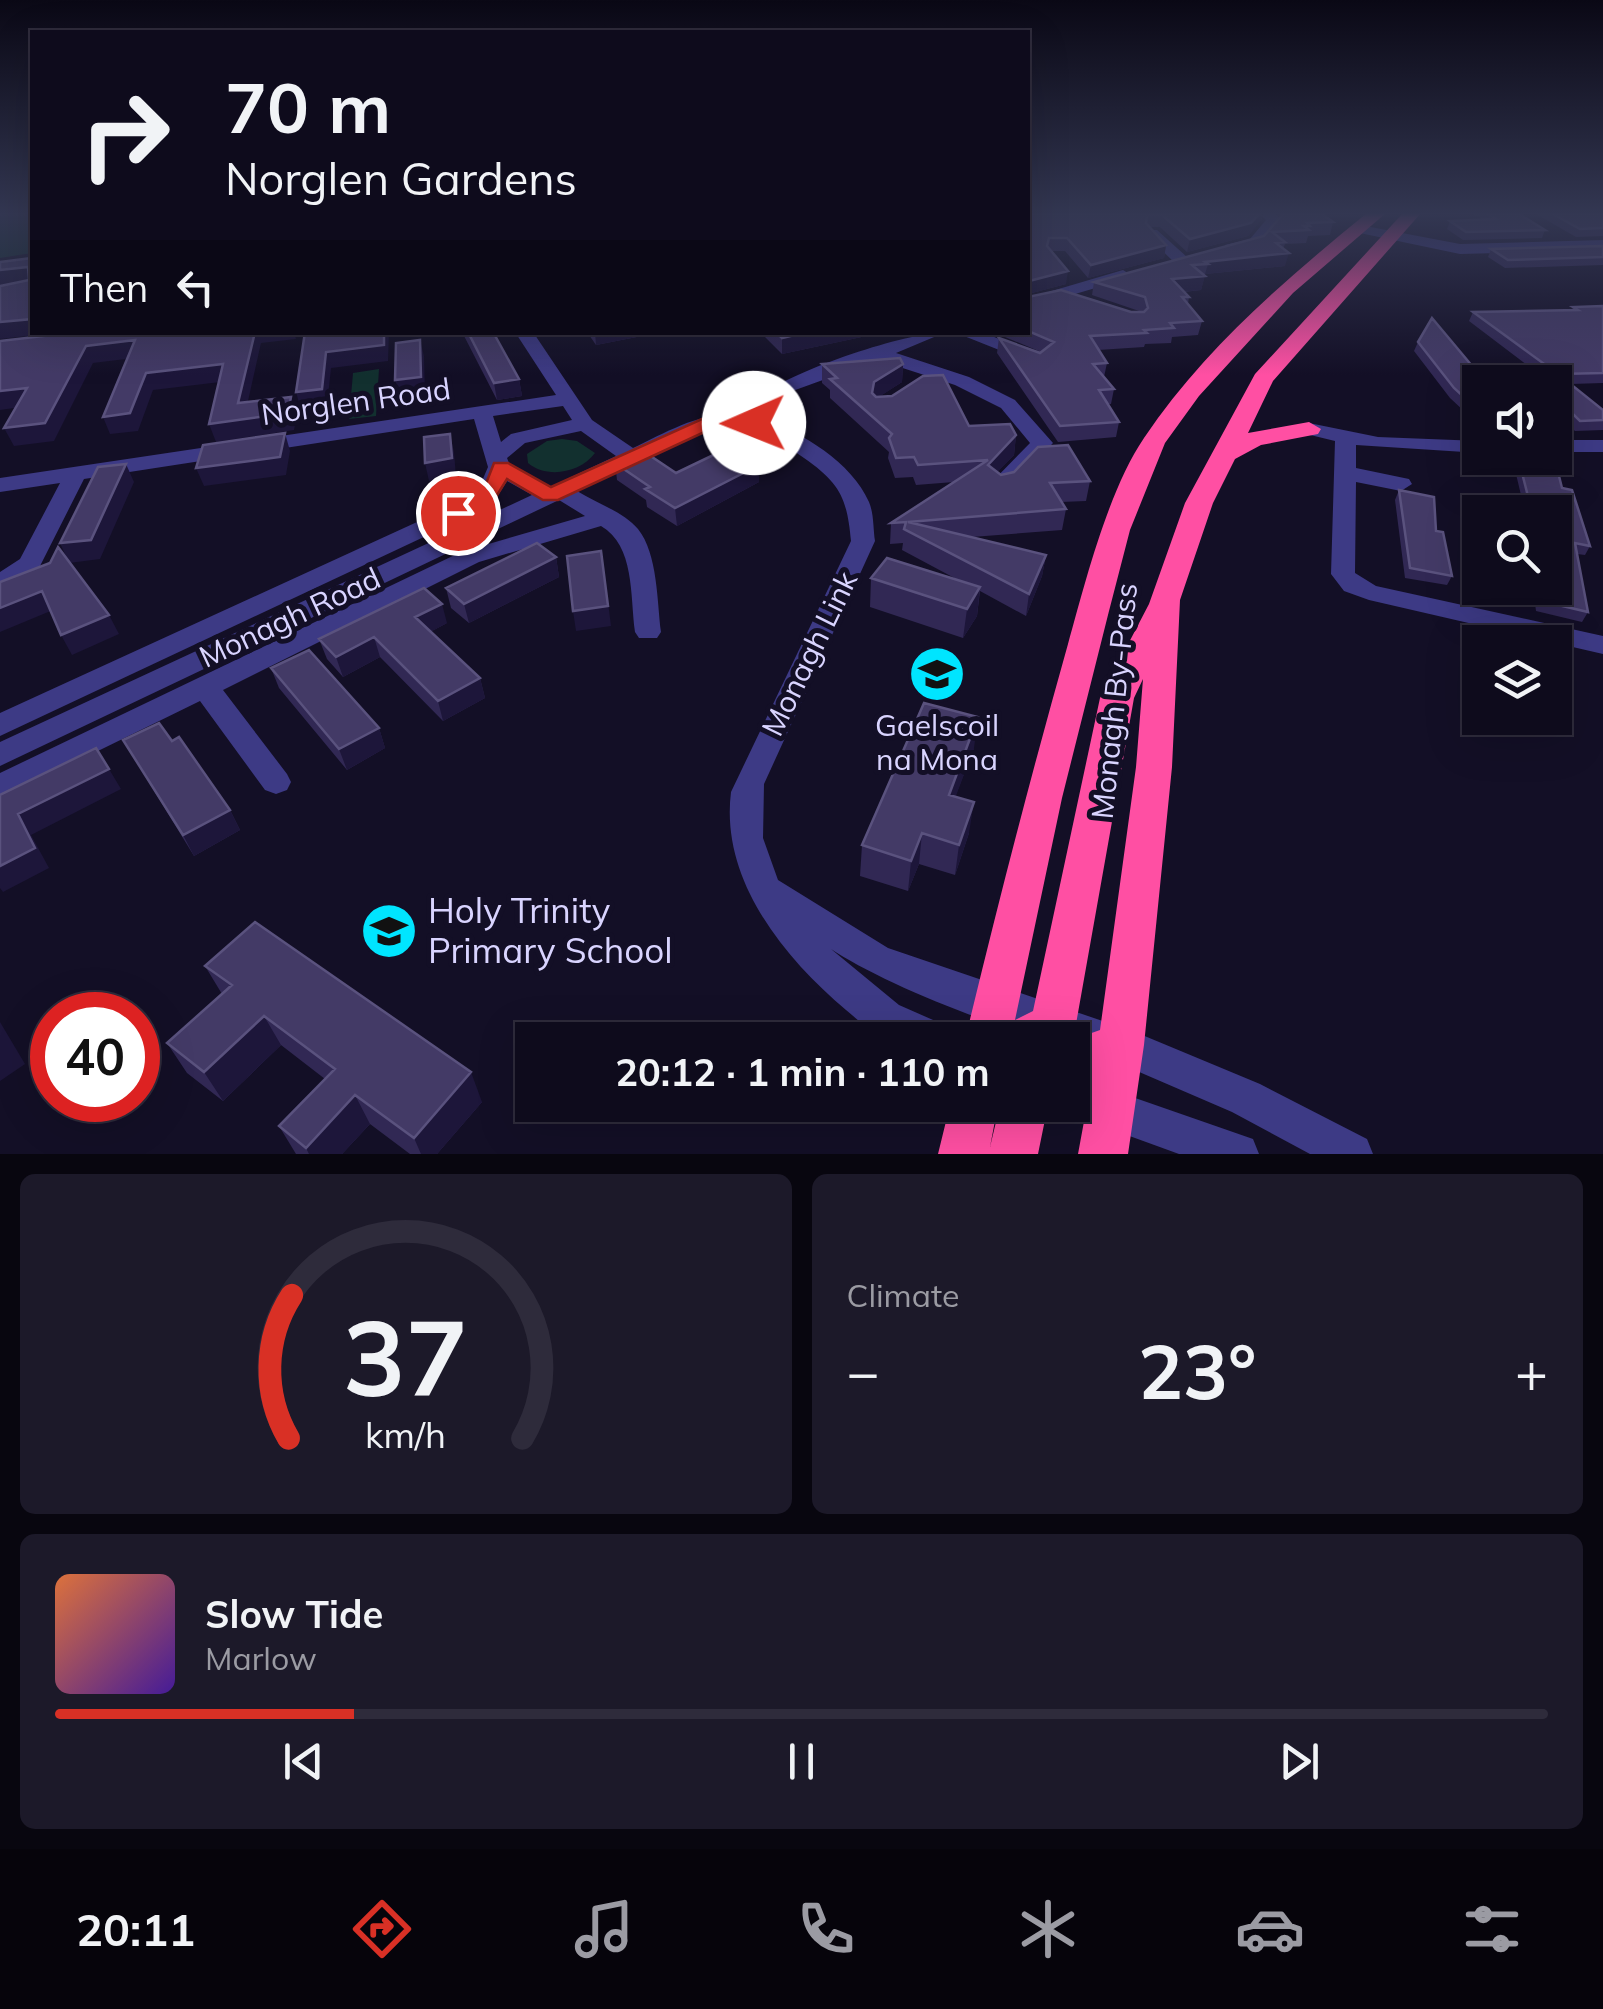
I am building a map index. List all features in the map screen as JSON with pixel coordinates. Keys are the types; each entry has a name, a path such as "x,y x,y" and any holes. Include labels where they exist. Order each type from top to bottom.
{"highway":[{"name":"Monagh By-Pass","path":"1027,1022 1043,798 1116,530 1153,443 1190,391 1264,311 1325,267"},
{"name":"Monagh By-Pass","path":"1095,1120 1120,1044 1154,767 1165,600 1199,503 1263,379 1351,267"},
{"path":"1263,379 1288,417 1310,429"},
{"path":"1221,456 1268,435 1310,429"},
{"path":"1029,1022 1117,698 1165,600"},
{"path":"1090,1041 1120,1044"},
{"path":"963,1154 970,1122"},
{"path":"1013,1154 1020,1122"}],"street":[{"path":"1030,303 1133,272"},
{"path":"526,335 585,424 631,456"},
{"path":"747,420 762,398 929,335"},
{"path":"972,335 1038,358"},
{"path":"878,353 936,372 1008,404 1042,443 1000,486"},
{"path":"909,390 936,372"},
{"name":"Norglen Road","path":"0,485 567,399"},
{"name":"Norglen Road","path":"483,414 485,437 500,461"},
{"name":"Monagh Road","path":"0,755 631,456 708,423 747,420"},
{"name":"Monagh Link","path":"747,420 830,466 858,501 863,541 748,784 744,811 747,844 761,882 814,959 895,1022"},
{"path":"585,424 518,438 500,461 555,493 604,515 628,532 637,553 648,632"},
{"path":"1310,429 1416,447 1462,447"},
{"path":"1346,438 1342,574 1352,585 1603,646"},
{"path":"1572,446 1603,446"},
{"name":"Monagh Road","path":"0,725 484,500 494,488 500,461"},
{"path":"0,584 30,563 76,472"},
{"path":"1346,473 1401,484"},
{"name":"Monagh Road","path":"0,787 470,557 516,542 562,536 604,515"},
{"name":"Monagh Road","path":"205,687 276,782"},
{"path":"761,882 850,946 1002,1022"},
{"path":"1120,1044 1246,1098 1352,1154"},
{"path":"1095,1120 1238,1154"}],"green space":[{"path":"379,369 376,416 349,419 353,373"},
{"path":"547,441 577,441 595,453 581,465 563,472 544,471 528,463 527,454"}],"building":[{"path":"0,267 30,267 30,319 0,322 0,286 29,280 28,267 0,270"},
{"path":"1030,267 1065,267 1068,271 1030,281"},
{"path":"1150,267 1194,267 1205,276 1172,279 1189,297 1182,297 1202,321 1170,323 1174,328 1144,330 1147,333 1090,336 1107,363 1093,364 1114,389 1099,390 1119,422 1060,426 999,338 1040,353 1054,342 1030,332 1030,297 1061,290 1131,312 1144,312 1148,308 1145,297 1094,282"},
{"path":"1603,306 1603,373 1572,374 1572,365 1546,365 1473,312 1578,310 1573,307"},
{"path":"1432,318 1471,365 1462,365 1462,395 1454,388 1418,342"},
{"path":"52,335 254,335 238,403 291,397 288,413 209,424 223,364 146,373 130,413 103,417 135,340 86,346 45,423 4,428 27,388 0,391 0,341"},
{"path":"305,335 384,335 384,345 326,352 322,389 296,392"},
{"path":"470,335 495,335 519,379 494,383"},
{"path":"420,340 421,377 395,380 396,343"},
{"path":"900,358 903,364 874,382 872,393 876,397 892,396 923,376 943,375 969,426 1010,424 1016,435 988,465 1001,475 1014,472 1038,447 1068,445 1090,481 1050,483 1066,509 908,522 1046,555 1029,594 904,529 906,522 891,523 988,460 918,465 914,457 896,458 889,438 892,434 830,379 837,378 822,364"},
{"path":"1572,385 1603,410 1603,420 1580,421 1572,413"},
{"path":"285,433 280,457 196,468 203,445"},
{"path":"450,434 452,458 425,463 424,437"},
{"path":"728,448 759,465 675,508 615,463 643,451 676,473"},
{"path":"126,464 91,540 60,543 98,467"},
{"path":"1523,475 1559,475 1562,488 1572,490 1590,546 1575,543 1588,612 1558,605 1572,605 1572,495 1528,495"},
{"path":"1399,490 1434,497 1436,531 1443,532 1452,576 1410,568"},
{"path":"537,543 556,557 464,604 446,588"},
{"path":"58,547 109,615 61,635 42,591 0,608 0,582 50,563"},
{"path":"601,551 608,606 573,611 567,556"},
{"path":"887,558 980,587 967,609 871,578"},
{"path":"424,588 442,604 415,617 480,678 438,701 374,637 336,657 319,639"},
{"path":"309,650 379,728 339,749 271,668"},
{"path":"924,703 978,717 949,795 974,802 959,845 922,833 911,861 862,845"},
{"path":"159,723 172,741 179,737 230,810 183,835 123,740"},
{"path":"96,748 109,769 18,814 35,848 0,866 0,795"},
{"path":"255,922 471,1072 414,1138 355,1095 306,1148 279,1126 335,1069 264,1016 204,1072 167,1043 232,985 205,966"}],"place":[{"name":"Gaelscoil na Mona","path":"937,674"},
{"name":"Holy Trinity Primary School","path":"389,931"}],"route":[{"path":"458,513 484,500 494,488 501,468 550,496 708,423 732,419 754,423"}]}
